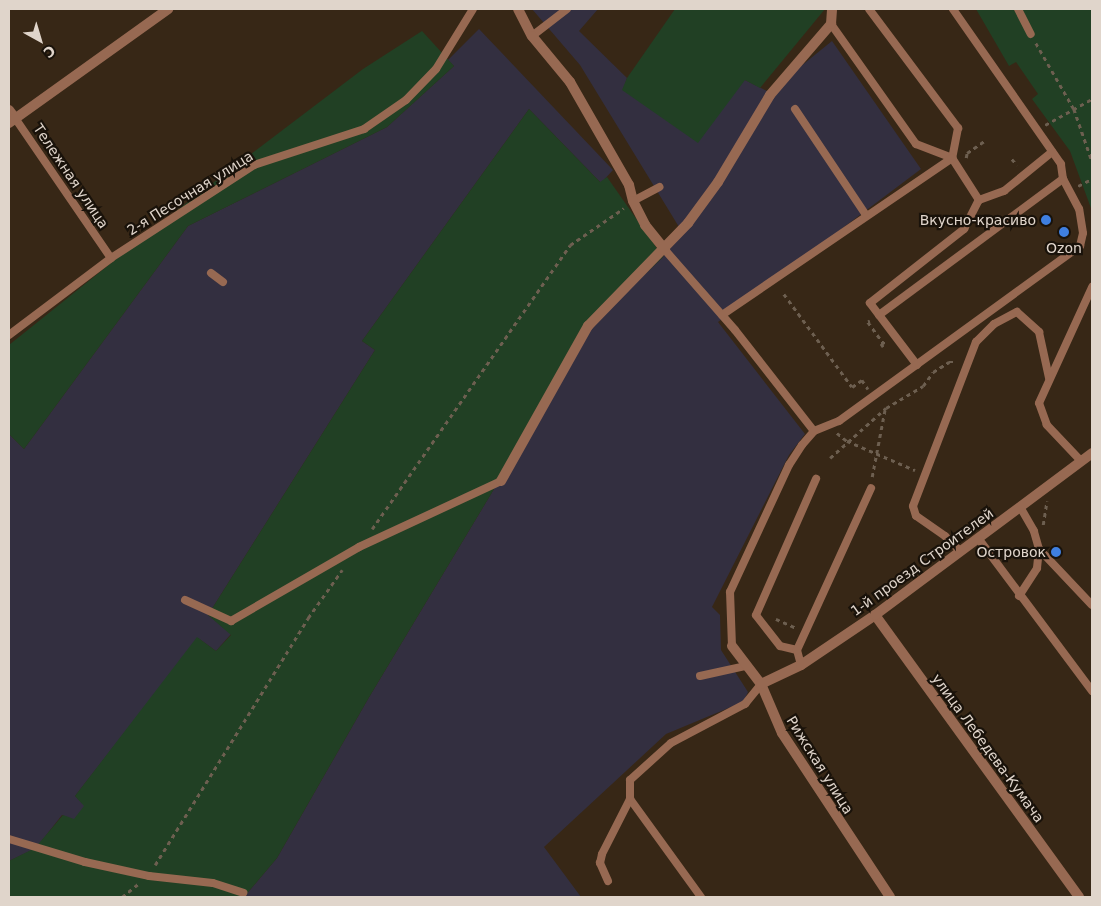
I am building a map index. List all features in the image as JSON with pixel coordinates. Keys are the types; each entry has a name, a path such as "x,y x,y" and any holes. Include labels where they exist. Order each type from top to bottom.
{"street":[{"path":"11,117 168,9"},
{"path":"518,9 532,36 570,82 630,184 633,201 645,224 665,250"},
{"path":"501,481 588,326 603,308 665,250 718,182 770,95 830,24 832,9"},
{"name":"1-й проезд Строителей","path":"761,684 801,665 875,615 1092,452"},
{"name":"улица Лебедева-Кумача","path":"875,615 1079,897"},
{"name":"Рижская улица","path":"732,646 745,666 761,684 782,733 890,897"}],"lane":[{"name":"2-я Песочная улица","path":"9,335 111,258 254,165 364,129 406,100 436,69 473,9"},
{"path":"532,36 567,9"},
{"path":"722,315 793,269 866,215 952,158 958,128 869,9"},
{"path":"732,646 730,592 789,465 814,431 831,425 1080,246 1083,233 1079,209 1063,179 1062,164 1052,152 1040,129 953,9"},
{"path":"1018,9 1031,34"},
{"path":"830,24 916,144 952,158 979,200"},
{"path":"795,109 866,215"},
{"name":"Тележная улица","path":"11,117 111,258"},
{"path":"917,365 870,303 964,229 979,200 1004,190 1052,152"},
{"path":"879,315 1063,179"},
{"path":"633,201 659,187"},
{"path":"665,250 722,315 814,431"},
{"path":"211,273 223,282"},
{"path":"1081,461 1047,425 1039,403 1092,287"},
{"path":"960,551 945,536 916,516 913,506 976,342 994,324 1017,312 1039,332 1049,378"},
{"path":"797,650 780,646 756,615 816,479"},
{"path":"185,600 231,621 359,547 501,481"},
{"path":"801,665 797,650 871,488"},
{"path":"1019,596 1037,568 1039,549 1034,532 1020,507"},
{"path":"978,538 1019,596 1092,691"},
{"path":"1039,549 1092,605"},
{"path":"700,676 745,666"},
{"path":"608,881 600,863 602,854 630,799 630,780 671,743 745,704 761,684"},
{"path":"630,799 701,897"},
{"path":"9,839 85,862 149,876 213,883 243,893"}],"path":[{"path":"1031,34 1074,109 1092,160"},
{"path":"1050,123 1092,99"},
{"path":"964,164 967,153 984,141"},
{"path":"1012,158 1017,165"},
{"path":"1078,186 1092,179"},
{"path":"784,294 852,388 862,380"},
{"path":"883,347 881,344 888,339"},
{"path":"830,458 886,408 923,386 933,372 949,362"},
{"path":"872,478 886,408"},
{"path":"831,425 847,441 878,452 919,472"},
{"path":"1042,534 1047,499"},
{"path":"776,619 795,628"}],"shaded area":[{"path":"532,9 598,9 579,31 627,78 623,90 745,80 769,92 832,41 921,169 718,322 805,434 789,455 712,607 720,615 721,650 748,692 743,702 666,734 544,847 581,897 244,897 277,858 368,699 593,324 663,257 679,227 580,65"},
{"path":"479,29 613,170 601,183 529,109 362,341 375,350 208,615 231,634 216,651 198,638 75,796 85,806 74,820 62,815 36,848 9,861 9,434 24,449 188,226 387,127 454,66 448,60"}],"green space":[{"path":"675,9 825,9 760,88 745,80 698,143 622,90 627,78"},
{"path":"976,9 1092,9 1092,211 1070,151 1032,99 1038,94 1016,62 1009,66"},
{"path":"422,31 454,66 387,127 188,226 24,449 9,434 9,345 176,211 363,69"},
{"path":"529,109 600,182 607,177 663,257 593,324 368,699 277,858 244,897 9,897 9,861 35,848 63,815 74,819 84,806 75,796 197,637 216,651 231,635 208,615 375,350 362,341"}],"place":[{"name":"Вкусно-красиво","path":"1046,220"},
{"name":"Ozon","path":"1064,232"},
{"name":"Островок","path":"1056,552"}]}
